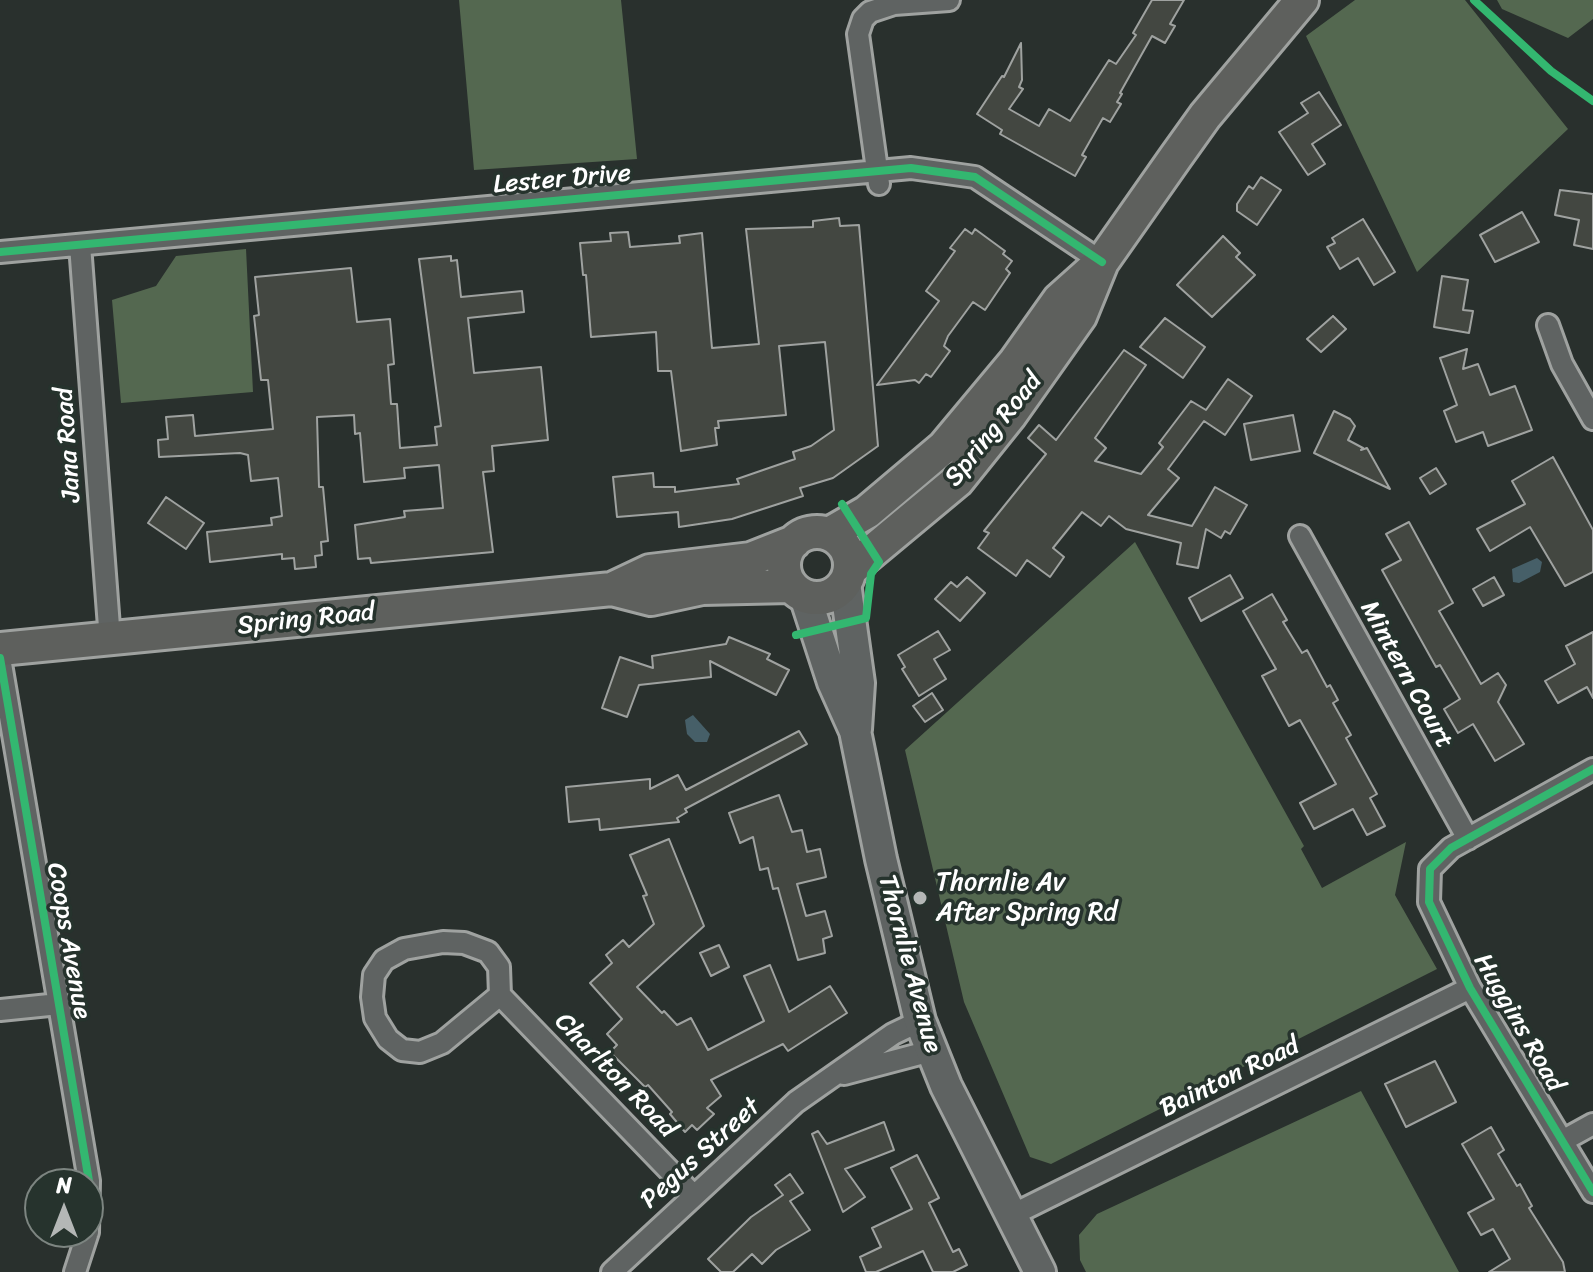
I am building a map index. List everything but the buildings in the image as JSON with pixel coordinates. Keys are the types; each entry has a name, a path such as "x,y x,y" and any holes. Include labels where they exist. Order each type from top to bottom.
{"main road":[{"name":"Spring Road","path":"612,589 651,599 702,588 798,591 828,597 957,481 1010,415 1080,316 1102,262 1205,116 1302,0"},
{"name":"Spring Road","path":"0,649 612,589 650,571 751,559 810,533 829,534 867,512 944,447 1015,362 1059,300 1102,262"},
{"path":"829,534 845,548 848,576"},
{"path":"794,542 785,559 798,591"},
{"name":"Thornlie Avenue","path":"848,576 859,683 855,731"},
{"name":"Thornlie Avenue","path":"798,591 855,731 881,859 920,1021 931,1051 1040,1272"}],"street":[{"path":"878,177 859,43 863,19 870,12 894,4 949,0"},
{"name":"Lester Drive","path":"0,252 878,177 911,168 975,177 1102,262"},
{"name":"Jana Road","path":"80,245 110,640"},
{"path":"1548,325 1562,364 1593,419"},
{"name":"Mintern Court","path":"1300,536 1468,839"},
{"name":"Coops Avenue","path":"0,658 87,1168"},
{"path":"1468,839 1593,769"},
{"name":"Huggins Road","path":"1468,839 1451,848 1430,869 1429,902 1470,988 1593,1192"},
{"path":"464,943 482,948 494,958 501,979 500,995 442,1043 412,1052 395,1046 382,1031 375,1018 371,986 378,967 404,949 464,943"},
{"name":"Bainton Road","path":"1012,1215 1470,988"},
{"name":"Charlton Road","path":"500,995 693,1195"},
{"path":"0,1010 59,1004"},
{"name":"Pegus Street","path":"612,1272 796,1102 920,1021"},
{"name":"Pegus Street","path":"829,1078 931,1051"},
{"path":"1564,1140 1593,1124"},
{"name":"Coops Avenue","path":"75,1272 83,1248"}],"green space":[{"path":"459,0 621,0 637,159 474,170"},
{"path":"1355,0 1465,0 1568,129 1417,272 1306,36"},
{"path":"1497,0 1593,0 1593,19 1568,38 1502,9"},
{"path":"246,249 253,392 121,403 112,300 156,286 176,256"},
{"path":"1135,542 1304,846 1301,849 1322,888 1406,842 1395,895 1437,969 1051,1164 1030,1157 964,1002 905,750"},
{"path":"1361,1091 1459,1272 1086,1272 1080,1260 1079,1235 1097,1214"}],"water":[{"path":"1537,558 1542,562 1540,572 1519,583 1513,582 1512,569"},
{"path":"693,715 710,734 707,742 695,742 687,734 685,720"}],"cycle path":[{"path":"1474,0 1551,71 1593,101"},
{"path":"0,252 911,168 975,177 1102,262"},
{"path":"796,635 866,618 871,574 879,562 842,504"},
{"path":"0,658 87,1168"},
{"path":"1593,769 1451,848 1430,869 1429,902 1470,988 1593,1192"}],"place":[{"name":"Thornlie Av After Spring Rd","path":"920,898"}]}
